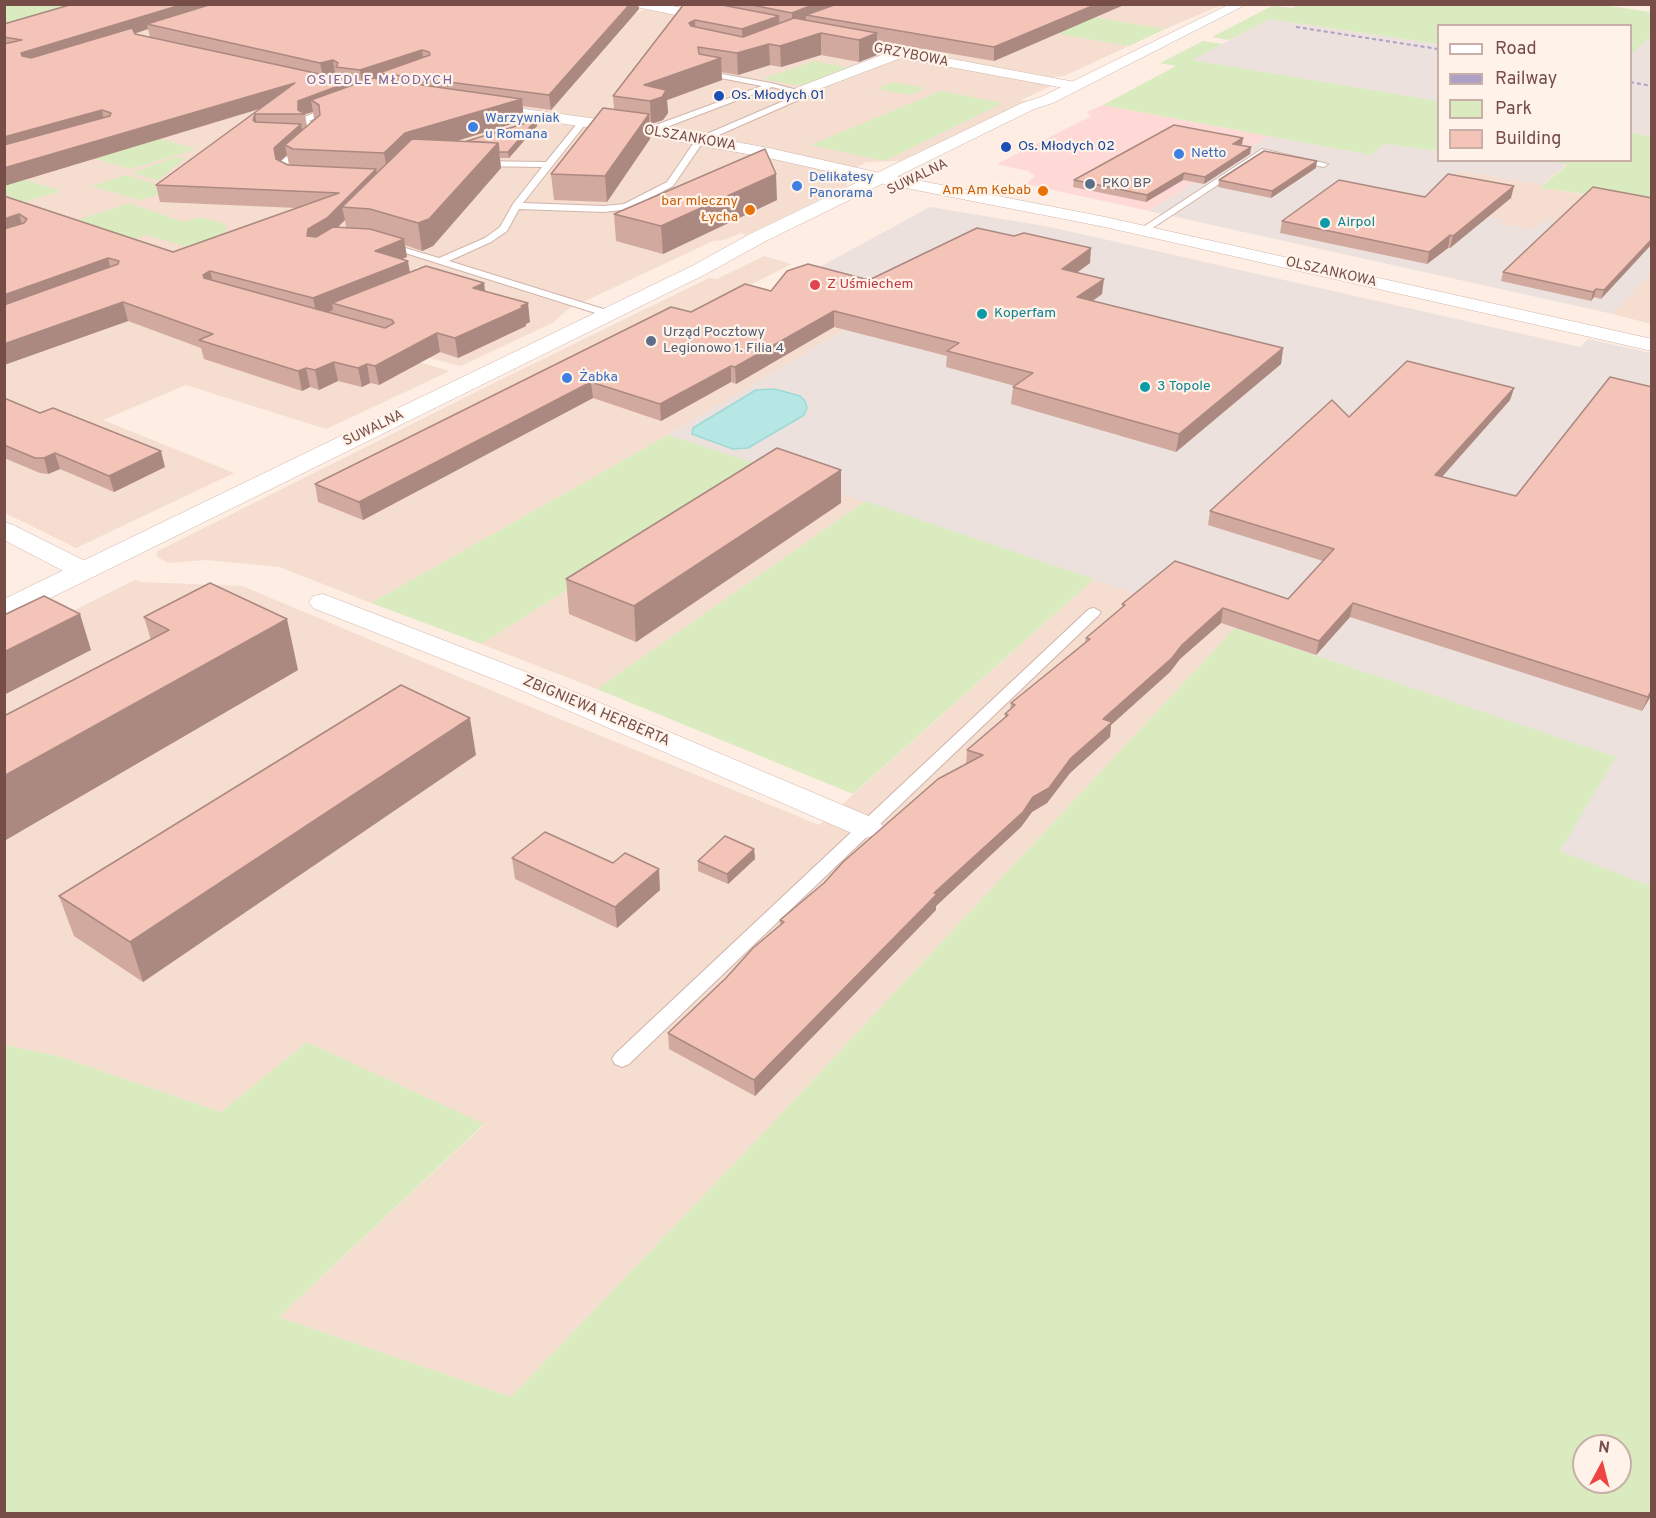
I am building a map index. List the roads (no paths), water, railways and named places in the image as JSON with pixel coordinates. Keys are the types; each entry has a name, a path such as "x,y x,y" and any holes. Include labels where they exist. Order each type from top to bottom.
{"street":[{"path":"651,5 739,23"},
{"name":"SUWALNA","path":"4,610 743,248 757,238 1028,106 1075,87 1240,5"},
{"name":"GRZYBOWA","path":"820,39 1075,87"},
{"path":"801,91 899,53"},
{"name":"SUWALNA","path":"743,248 772,242 803,231 836,218 906,184 1016,130 1047,100"},
{"name":"OLSZANKOWA","path":"464,105 700,140 1142,231 1652,345"},
{"path":"4,530 84,571"},
{"name":"ZBIGNIEWA HERBERTA","path":"323,602 524,681 866,827"}],"lane":[{"path":"516,206 604,209 626,207 670,184 700,140 807,95 801,91 703,72"},
{"path":"648,131 771,85"},
{"path":"318,135 318,129 306,123 305,120 344,105"},
{"path":"530,123 549,117"},
{"path":"439,262 504,229 516,206 583,122"},
{"path":"300,134 318,135"},
{"path":"306,177 295,177 283,171 283,164 318,135"},
{"path":"1142,231 1262,152 1324,164"},
{"path":"468,162 548,165"},
{"path":"374,241 609,314"},
{"path":"434,276 455,267"},
{"path":"621,1059 1094,612"}],"water":[{"path":"775,389 800,396 807,408 804,415 748,448 733,449 692,434 693,428 756,390"}],"railway":[{"path":"1296,27 1437,49"},
{"path":"1632,82 1652,86"}],"place":[{"name":"Os. Młodych 01","path":"719,96"},
{"name":"Warzywniak u Romana","path":"473,127"},
{"name":"Os. Młodych 02","path":"1006,147"},
{"name":"Netto","path":"1179,154"},
{"name":"PKO BP","path":"1090,184"},
{"name":"Delikatesy Panorama","path":"797,186"},
{"name":"Am Am Kebab","path":"1043,191"},
{"name":"bar mleczny Łycha","path":"750,210"},
{"name":"Airpol","path":"1325,223"},
{"name":"Z Uśmiechem","path":"815,285"},
{"name":"Koperfam","path":"982,314"},
{"name":"Urząd Pocztowy Legionowo 1. Filia 4","path":"651,341"},
{"name":"Żabka","path":"567,378"},
{"name":"3 Topole","path":"1145,387"}],"district":[{"name":"OSIEDLE MŁODYCH","path":"380,81"}]}
